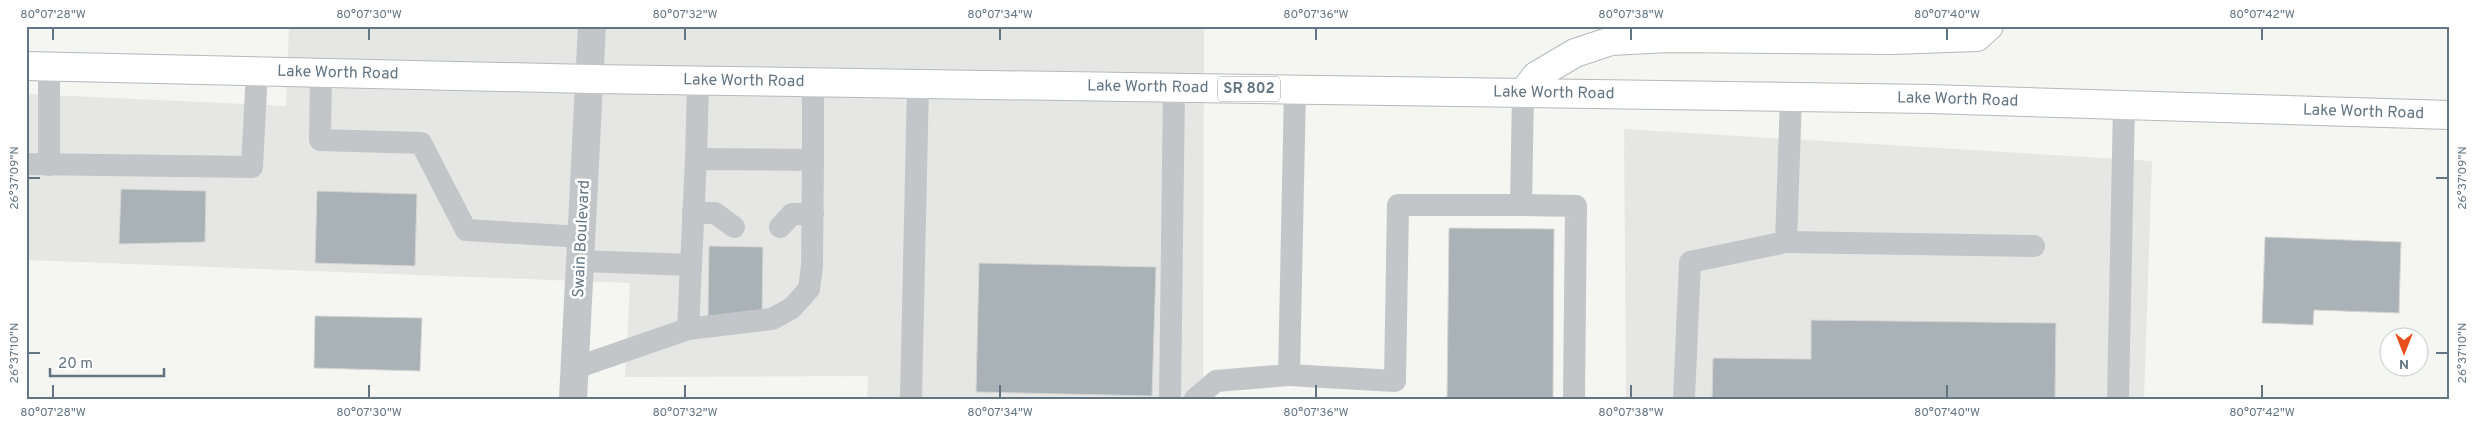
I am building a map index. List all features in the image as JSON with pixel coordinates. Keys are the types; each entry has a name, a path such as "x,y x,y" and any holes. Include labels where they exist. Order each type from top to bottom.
{"main road":[{"path":"1523,93 1536,76 1575,53 1611,41 1668,38 1893,40 1958,38 1977,37 1989,26"},
{"name":"Lake Worth Road","path":"37,66 698,81 1791,97 2438,115"},
{"path":"2438,115 2450,98"}],"street":[{"name":"Swain Boulevard","path":"573,399 592,26"}],"lane":[{"path":"37,66 49,165"},
{"path":"26,164 252,167 256,71"},
{"path":"321,73 320,140 421,143 466,230 691,265"},
{"path":"688,329 698,81"},
{"path":"575,368 688,329 772,320 792,308 809,289 812,266 791,215 813,160 813,82"},
{"path":"911,399 918,84"},
{"path":"1170,399 1174,88"},
{"path":"1289,375 1295,90"},
{"path":"1522,205 1523,93"},
{"path":"1786,242 1791,97"},
{"path":"2118,399 2124,105"},
{"path":"696,159 813,160"},
{"path":"1195,399 1216,381 1246,388 1289,375 1395,381 1398,205 1522,205 1576,206 1574,399"},
{"path":"693,213 728,215"},
{"path":"1684,399 1690,262 1786,242 2034,246"}],"shaded area":[{"path":"289,26 1204,26 1203,399 867,399 868,376 625,377 630,283 26,260 27,94 286,106"},
{"path":"1624,129 2152,161 2144,399 1626,399"}],"building":[{"path":"121,189 206,191 205,242 119,244"},
{"path":"317,191 417,194 415,266 315,263"},
{"path":"1449,228 1554,229 1553,399 1447,399"},
{"path":"2265,237 2401,242 2399,313 2314,310 2313,325 2262,323"},
{"path":"709,246 763,247 762,318 708,317"},
{"path":"979,263 1156,267 1152,396 976,392"},
{"path":"315,316 422,318 420,371 314,368"},
{"path":"1811,320 2056,323 2055,399 1712,399 1713,358 1811,359"}]}
